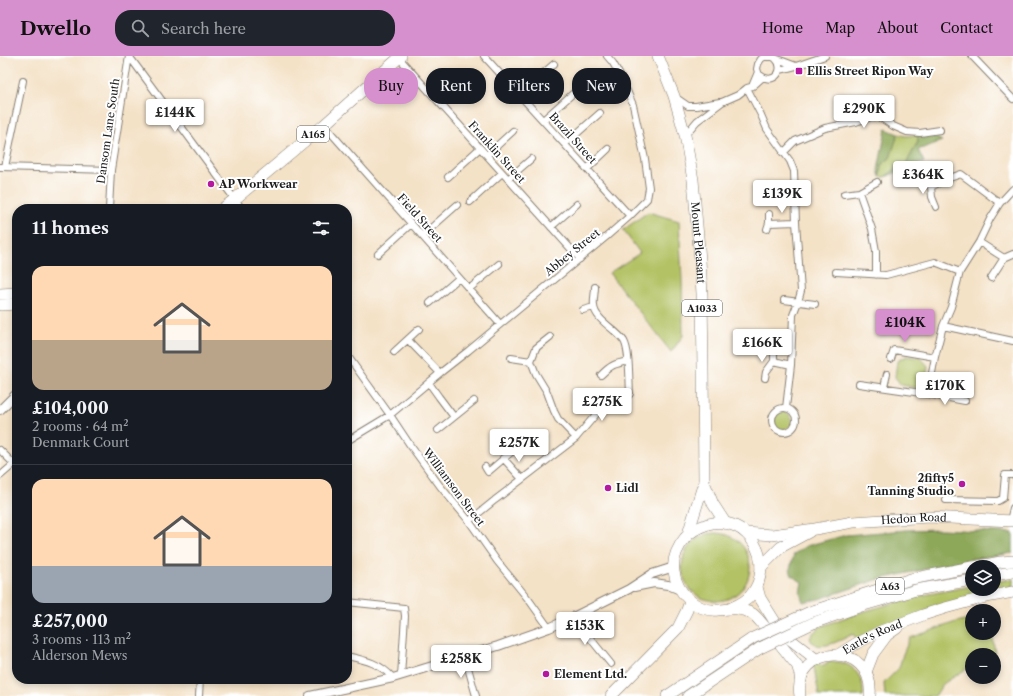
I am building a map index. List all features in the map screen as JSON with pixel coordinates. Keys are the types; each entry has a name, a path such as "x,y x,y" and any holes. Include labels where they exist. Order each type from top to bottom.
{"highway":[{"name":"Mount Pleasant","path":"658,56 674,96 685,135 693,180 702,294 704,482"},
{"name":"A165","path":"229,204 324,125 400,57"},
{"path":"0,294 12,293"},
{"path":"0,305 12,304"},
{"name":"A1033","path":"704,482 713,504 726,524"},
{"name":"A1033","path":"688,534 704,482"},
{"name":"Hedon Road","path":"815,529 853,522 929,517 1011,521"},
{"name":"A1033","path":"713,523 726,524 737,527 746,533 754,543 760,554 760,577 757,587 741,604 731,608 716,610 702,608 690,601 680,590 675,579 675,555 680,543 688,534 700,527 713,523"},
{"name":"A1033","path":"746,533 772,535 815,529"},
{"name":"A1033","path":"761,567 782,547 815,529"},
{"name":"A63","path":"1001,562 1013,561"},
{"name":"A63","path":"667,696 753,638 810,612 911,579 965,569"},
{"path":"1001,574 1013,572"},
{"name":"A63","path":"688,696 760,648 813,624 864,605 916,590 965,581"},
{"path":"757,587 760,598 782,633 817,660"},
{"name":"Earle's Road","path":"838,655 881,630 952,606 1013,592"},
{"path":"611,696 678,628 690,601"},
{"path":"731,608 740,609 753,614 797,665 801,680"},
{"name":"Earle's Road","path":"866,672 873,654 887,636 908,621"},
{"path":"800,696 799,690 801,680 804,672 810,665 827,656 838,655 854,660 866,672 870,683 870,696"}],"street":[{"path":"129,56 238,204"},
{"name":"Dansom Lane South","path":"109,204 111,170 129,56"},
{"name":"Abbey Street","path":"352,438 390,415 580,259 630,216 647,199 649,193 645,159 633,105 622,79 613,63 607,56"},
{"path":"775,58 779,64 780,70 778,74 773,78 767,79 760,75 757,69 762,57 769,56 775,58 796,66"},
{"path":"780,70 825,56"},
{"path":"972,56 1013,99"},
{"name":"Franklin Street","path":"400,57 580,259"},
{"name":"Brazil Street","path":"486,57 496,68"},
{"path":"549,68 554,64"},
{"path":"685,135 697,122 722,102 750,87 760,75"},
{"path":"23,81 2,167 111,170"},
{"path":"750,87 766,129 790,162 794,171 801,291 793,315 791,365 786,408"},
{"path":"543,120 572,94"},
{"path":"674,96 688,106 722,102"},
{"name":"Brazil Street","path":"528,104 630,216"},
{"path":"565,144 600,113"},
{"path":"783,153 795,141 825,128 856,122 873,116 881,118 893,126 907,132 920,133 940,130"},
{"name":"Field Street","path":"324,125 500,324"},
{"path":"487,155 513,131"},
{"path":"448,177 480,148"},
{"path":"587,169 608,149"},
{"path":"508,179 531,159"},
{"path":"470,202 502,173"},
{"path":"931,187 962,174 1000,203"},
{"path":"924,177 931,187 932,197 936,207"},
{"path":"844,194 859,192 877,182"},
{"path":"928,394 935,356 943,326 951,307 960,272 979,242 990,219 1000,203 1013,189"},
{"path":"859,192 872,229 876,251 876,275"},
{"path":"551,227 577,204"},
{"path":"422,236 458,205"},
{"path":"769,214 768,226 796,222"},
{"path":"378,254 411,224"},
{"path":"979,242 1004,258"},
{"path":"991,278 1004,258 1013,254"},
{"path":"836,272 886,275 935,262 960,272"},
{"path":"469,289 499,264"},
{"path":"430,303 459,278"},
{"path":"469,522 576,438 604,406 630,394 628,361 624,341 597,314 594,307 595,287"},
{"path":"784,300 815,304"},
{"path":"583,310 594,307"},
{"path":"943,326 1013,341"},
{"path":"394,352 419,329"},
{"path":"550,337 536,348 531,361 536,374 547,392 558,419 576,438"},
{"path":"408,340 440,373"},
{"path":"765,378 766,372 774,361 774,350"},
{"path":"891,359 894,350 935,356"},
{"path":"511,358 531,361"},
{"path":"601,375 615,364 628,361"},
{"path":"774,361 791,365"},
{"name":"Williamson Street","path":"352,362 414,451 549,628"},
{"path":"884,387 887,374"},
{"path":"429,382 454,417"},
{"path":"859,384 965,401"},
{"path":"0,410 12,398"},
{"path":"438,430 474,401"},
{"path":"786,408 794,412 796,415 797,424 788,432 780,432 772,424 773,415 778,409 786,408"},
{"path":"484,467 488,472 515,449"},
{"path":"0,450 12,460"},
{"path":"503,458 522,479"},
{"path":"0,476 12,466"},
{"path":"946,500 998,501 1003,498 1005,475 1013,475"},
{"path":"1011,521 1013,508"},
{"path":"310,696 401,676 465,657 549,628 629,589 652,574 674,567"},
{"path":"629,589 654,583 668,585 680,590"},
{"path":"352,603 404,608 405,616 401,676"},
{"path":"573,617 611,664"},
{"path":"352,657 369,661 381,667 392,678"},
{"path":"465,657 476,696"},
{"path":"199,696 200,684"}],"green space":[{"path":"886,129 898,134 890,158 881,165 880,177 878,170"},
{"path":"898,134 906,136 917,135 918,141 906,164 898,167 885,177 880,177 881,165 890,158"},
{"path":"930,134 942,141 918,150 924,162 885,177 898,167 906,164 918,142 917,135"},
{"path":"648,212 679,221 683,336 671,352 609,273 640,253 623,230"},
{"path":"906,356 921,358 928,366 925,383 918,388 901,385 895,377 897,361"},
{"path":"783,412 789,415 792,421 789,427 783,430 777,427 774,421 777,415"},
{"path":"942,529 1013,533 1013,553 965,560 876,580 819,599 803,602 800,593 802,582 792,576 790,569 794,554 806,546 846,535 906,530"},
{"path":"709,533 723,533 735,539 744,548 750,560 748,580 740,591 729,599 723,601 709,601 703,599 692,591 684,580 682,574 682,560 684,554 692,543 703,535"},
{"path":"1013,579 1013,587 1001,591 1001,581"},
{"path":"965,587 965,596 985,596 856,638 853,634 823,646 813,643 810,638 820,627 852,615 914,597"},
{"path":"965,620 965,640 993,640 994,648 965,648 965,670 943,684 935,696 885,696 884,683 899,668 910,638"},
{"path":"812,656 821,666 830,662 838,662 850,666 862,682 863,696 819,696"}],"place":[{"name":"Ellis Street Ripon Way","path":"799,71"},
{"name":"AP Workwear","path":"211,184"},
{"name":"2fifty5 Tanning Studio","path":"962,484"},
{"name":"Lidl","path":"608,488"},
{"name":"Element Ltd.","path":"546,674"}]}
